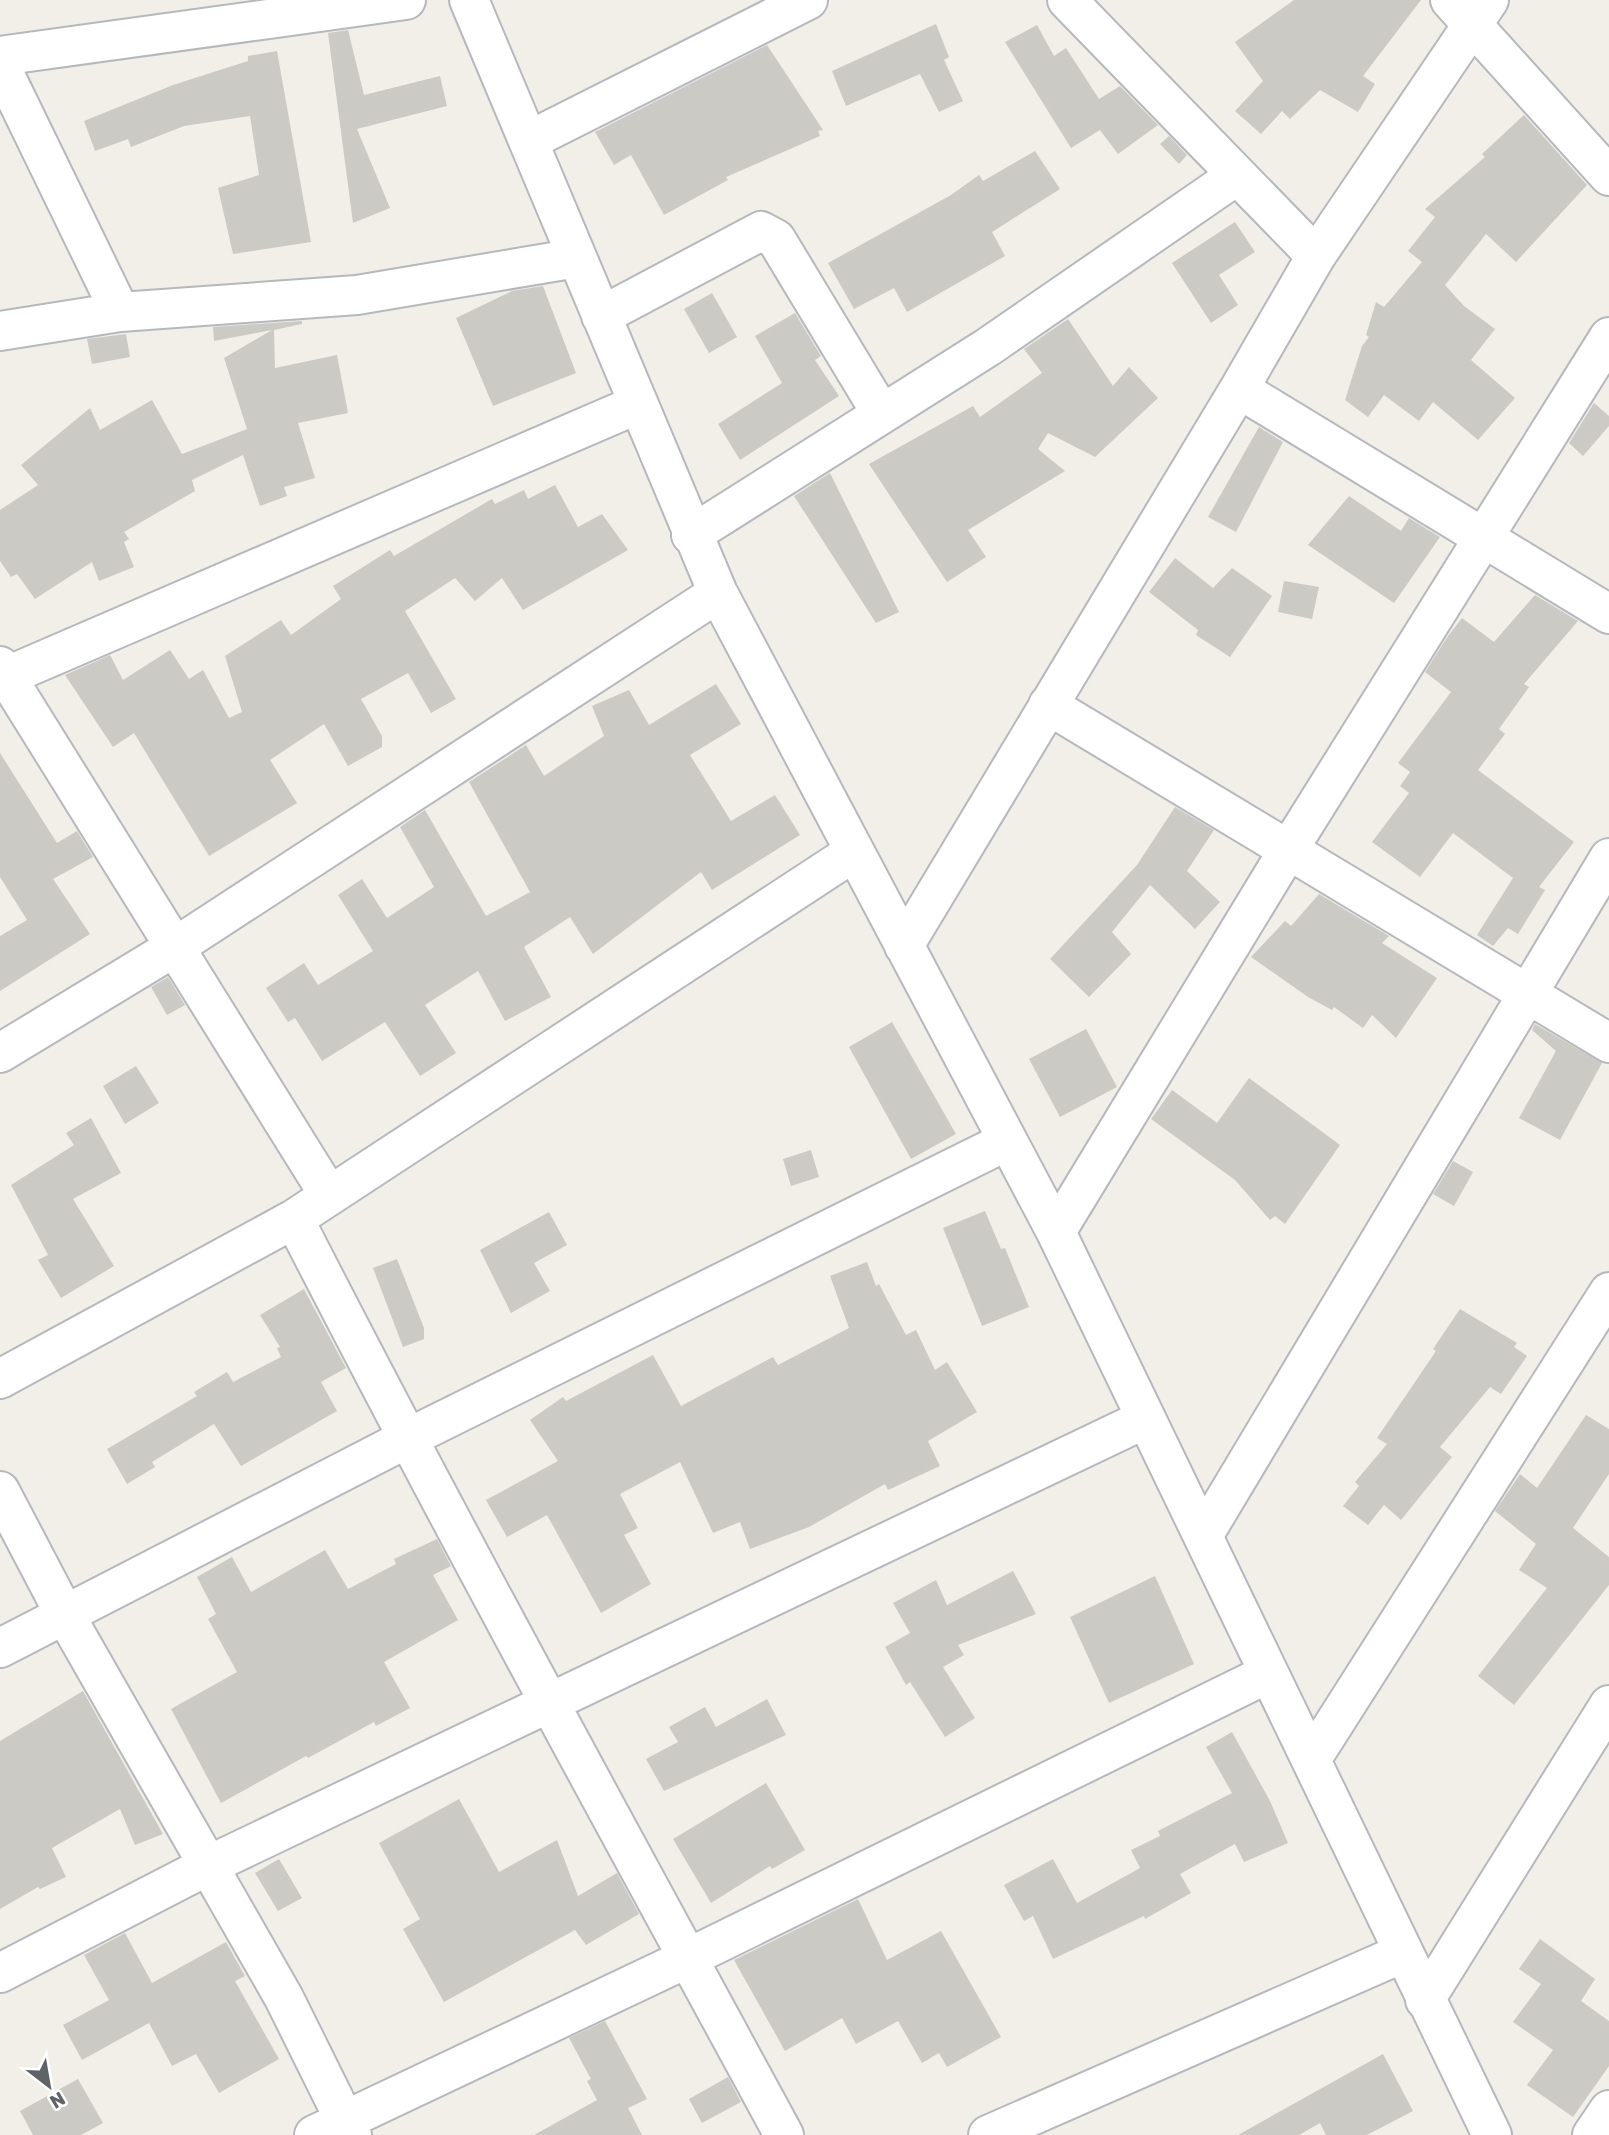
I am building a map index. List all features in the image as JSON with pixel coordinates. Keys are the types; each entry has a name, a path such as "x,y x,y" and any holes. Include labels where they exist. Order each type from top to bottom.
{"street":[{"path":"0,56 406,0"},
{"path":"469,0 530,140 636,405 718,593 1056,1232 1267,1674 1492,2135"},
{"path":"530,140 808,0"},
{"path":"1067,0 1316,256"},
{"path":"904,946 1316,256 1471,9 1609,176"},
{"path":"0,65 120,312"},
{"path":"691,535 881,412 988,347 1236,176"},
{"path":"601,316 761,230 769,232 776,239 881,412"},
{"path":"0,331 120,312 357,295 577,258"},
{"path":"1056,1232 1287,852 1609,337"},
{"path":"1239,389 1609,614"},
{"path":"329,1195 2,674 636,405"},
{"path":"0,1053 175,947 718,593"},
{"path":"1048,705 1524,995 1609,1043"},
{"path":"0,1379 294,1219 854,852"},
{"path":"1203,1536 1524,995 1609,858"},
{"path":"0,1648 406,1439 1007,1141"},
{"path":"294,1219 406,1439 548,1705 785,2135"},
{"path":"1311,1760 1609,1292"},
{"path":"0,1973 207,1866 1145,1419"},
{"path":"0,1491 65,1615 284,1998 336,2130 1267,1674"},
{"path":"1425,2000 1609,1704"},
{"path":"988,2135 1403,1953"},
{"path":"1592,2135 1609,2110"}],"building":[{"path":"1294,0 1421,0 1363,76 1375,84 1358,112 1320,90 1290,119 1282,111 1261,134 1235,111 1263,81 1235,42"},
{"path":"936,24 949,57 944,60 963,101 939,112 920,74 846,106 832,71"},
{"path":"1037,25 1054,56 1066,48 1099,99 1120,86 1158,125 1118,154 1100,130 1071,148 1005,42"},
{"path":"348,30 364,95 440,76 447,106 357,129 390,208 353,223 328,33"},
{"path":"767,45 823,130 818,131 820,136 726,177 728,180 664,215 631,155 614,165 595,132"},
{"path":"277,51 311,242 233,254 218,188 259,175 250,116 184,126 131,147 128,139 95,151 84,121 173,85 248,61 248,56"},
{"path":"1524,115 1587,185 1516,262 1486,234 1445,285 1464,306 1495,329 1471,360 1515,398 1478,440 1433,402 1419,421 1384,395 1368,417 1345,400 1362,346 1369,337 1366,335 1376,302 1384,307 1422,262 1408,251 1435,217 1425,209 1485,157 1482,154"},
{"path":"1169,136 1187,155 1179,164 1160,144"},
{"path":"1035,151 1060,189 992,232 1005,256 907,312 894,288 854,309 828,263 951,195 979,175 983,181"},
{"path":"1235,222 1255,252 1219,275 1238,305 1211,323 1172,263"},
{"path":"543,286 576,373 493,406 456,318 512,291"},
{"path":"712,293 737,337 709,353 684,309"},
{"path":"795,313 821,356 815,360 839,396 740,460 718,424 782,383 755,336"},
{"path":"1068,319 1113,386 1129,367 1158,398 1095,457 1048,433 1038,449 1065,471 968,530 986,557 947,582 869,464 973,406 980,417 1042,373 1024,349"},
{"path":"302,321 302,324 274,330 275,368 337,355 348,413 298,423 315,478 284,487 287,496 260,506 243,455 192,480 195,491 124,532 129,539 124,542 134,567 99,581 92,562 35,599 17,574 11,577 0,561 0,510 38,485 21,465 90,408 100,430 152,400 182,454 247,429 224,358 272,330 214,341 213,327"},
{"path":"126,334 130,357 92,364 87,339"},
{"path":"1594,403 1609,416 1609,426 1583,456 1569,443"},
{"path":"1259,427 1283,442 1236,532 1208,517"},
{"path":"830,473 899,612 876,623 794,496"},
{"path":"555,485 578,527 602,514 628,550 523,610 502,578 475,601 455,578 405,611 456,699 431,713 408,673 361,699 382,736 382,747 348,766 324,724 270,760 297,803 209,856 134,733 113,747 65,675 110,655 123,680 170,650 189,679 203,670 229,718 242,712 225,656 281,620 291,635 341,599 333,586 390,550 394,556 492,499 495,504 524,490 528,499"},
{"path":"1349,496 1401,531 1409,518 1440,537 1394,603 1308,545"},
{"path":"1175,558 1213,588 1232,568 1272,596 1230,657 1196,635 1198,630 1149,592"},
{"path":"1284,581 1319,587 1312,619 1278,612"},
{"path":"1535,595 1578,621 1524,684 1529,687 1499,729 1505,734 1478,770 1574,842 1539,887 1545,890 1518,934 1508,928 1493,946 1477,935 1513,878 1453,833 1420,877 1372,842 1409,793 1400,786 1410,772 1398,763 1451,692 1425,672 1448,636 1462,618 1494,642"},
{"path":"716,684 741,724 690,755 731,821 775,795 800,835 712,890 701,872 593,954 570,917 524,947 551,997 505,1021 478,971 425,1005 456,1053 420,1076 385,1022 322,1061 295,1018 288,1022 266,988 304,963 318,985 373,951 338,895 362,879 387,918 434,887 400,827 425,810 486,916 530,892 469,782 526,745 544,776 604,736 592,706 629,690 649,725"},
{"path":"0,753 57,843 77,831 93,857 53,879 90,934 0,991 0,936 27,920 0,877"},
{"path":"1175,807 1214,830 1187,871 1220,902 1195,929 1150,885 1112,932 1131,954 1089,997 1050,959 1137,865"},
{"path":"1319,894 1389,936 1382,943 1437,978 1396,1038 1372,1015 1363,1028 1334,1007 1332,1010 1308,997 1251,957 1285,921 1291,926"},
{"path":"168,977 185,1005 167,1015 151,987"},
{"path":"892,1022 956,1134 911,1159 849,1047"},
{"path":"1535,1024 1602,1063 1560,1140 1519,1118 1556,1051 1532,1030"},
{"path":"1086,1029 1117,1087 1060,1117 1029,1059"},
{"path":"136,1066 159,1103 125,1124 103,1086"},
{"path":"1249,1078 1340,1145 1285,1224 1275,1216 1270,1220 1235,1180 1151,1119 1172,1090 1217,1123"},
{"path":"91,1118 121,1173 73,1199 114,1266 61,1298 38,1260 48,1255 11,1185 74,1145 66,1133"},
{"path":"811,1150 819,1177 791,1186 783,1159"},
{"path":"1453,1161 1473,1172 1454,1206 1433,1194"},
{"path":"985,1211 1001,1249 1005,1248 1029,1307 982,1326 943,1228"},
{"path":"549,1212 567,1245 534,1263 550,1291 511,1313 480,1250"},
{"path":"397,1259 424,1328 424,1339 403,1347 373,1268"},
{"path":"867,1262 876,1286 879,1284 906,1335 916,1330 935,1370 947,1362 977,1412 928,1441 940,1466 888,1490 885,1484 809,1527 750,1549 740,1522 713,1533 680,1462 620,1494 638,1528 624,1535 651,1584 601,1613 547,1515 507,1537 486,1500 558,1461 530,1420 563,1397 566,1401 653,1355 681,1406 773,1357 778,1365 849,1328 830,1276"},
{"path":"304,1289 346,1368 321,1382 337,1411 241,1466 214,1424 152,1462 155,1467 127,1484 107,1449 197,1396 194,1392 227,1372 233,1382 281,1357 277,1348 280,1347 260,1315"},
{"path":"1460,1309 1517,1343 1514,1347 1527,1356 1501,1394 1490,1387 1440,1447 1452,1457 1401,1520 1384,1505 1368,1525 1343,1506 1359,1486 1355,1482 1387,1444 1377,1438 1436,1351 1433,1349"},
{"path":"1586,1415 1609,1429 1609,1474 1573,1528 1609,1557 1609,1585 1514,1705 1478,1676 1547,1588 1519,1570 1536,1544 1495,1511 1520,1474 1537,1488"},
{"path":"437,1539 451,1566 433,1575 458,1620 384,1662 410,1708 376,1726 374,1722 308,1758 306,1756 221,1803 171,1709 237,1672 208,1619 216,1614 197,1577 232,1557 251,1592 325,1550 348,1589 396,1564 394,1559"},
{"path":"1013,1571 1036,1614 958,1645 964,1655 943,1667 975,1718 945,1737 910,1682 906,1685 885,1647 910,1633 893,1603 936,1580 947,1605"},
{"path":"1155,1576 1194,1664 1109,1703 1070,1617"},
{"path":"83,1691 163,1834 135,1845 120,1809 52,1848 66,1877 40,1889 38,1887 0,1909 0,1741"},
{"path":"767,1699 786,1735 664,1791 646,1759 678,1742 669,1727 705,1707 716,1727"},
{"path":"1232,1732 1270,1801 1288,1843 1244,1862 1235,1844 1180,1874 1191,1893 1145,1919 1144,1916 1053,1959 1033,1916 1024,1921 1004,1885 1053,1859 1077,1903 1140,1868 1131,1850 1160,1836 1158,1831 1232,1793 1206,1747"},
{"path":"766,1783 805,1850 772,1869 770,1866 711,1903 673,1839"},
{"path":"459,1799 499,1872 557,1840 578,1896 617,1873 639,1914 586,1945 575,1930 444,2002 403,1929 420,1919 379,1843"},
{"path":"279,1859 302,1898 278,1911 255,1873"},
{"path":"858,1899 887,1960 941,1931 1001,2037 947,2067 939,2053 922,2063 898,2021 856,2044 842,2018 785,2051 734,1960"},
{"path":"125,1933 152,1983 226,1942 245,1976 235,1981 279,2059 219,2093 196,2054 172,2066 149,2023 82,2060 63,2025 109,2000 84,1955"},
{"path":"1540,1939 1595,1979 1581,2001 1609,2021 1609,2066 1573,2117 1527,2085 1553,2050 1513,2022 1541,1984 1519,1969"},
{"path":"605,2021 647,2099 628,2108 642,2135 534,2135 597,2100 587,2081 591,2079 569,2038"},
{"path":"1383,2054 1413,2111 1367,2135 1326,2135 1320,2123 1299,2135 1238,2135"},
{"path":"728,2077 741,2102 702,2123 689,2099"},
{"path":"78,2079 103,2123 81,2135 33,2135 20,2111"}]}
